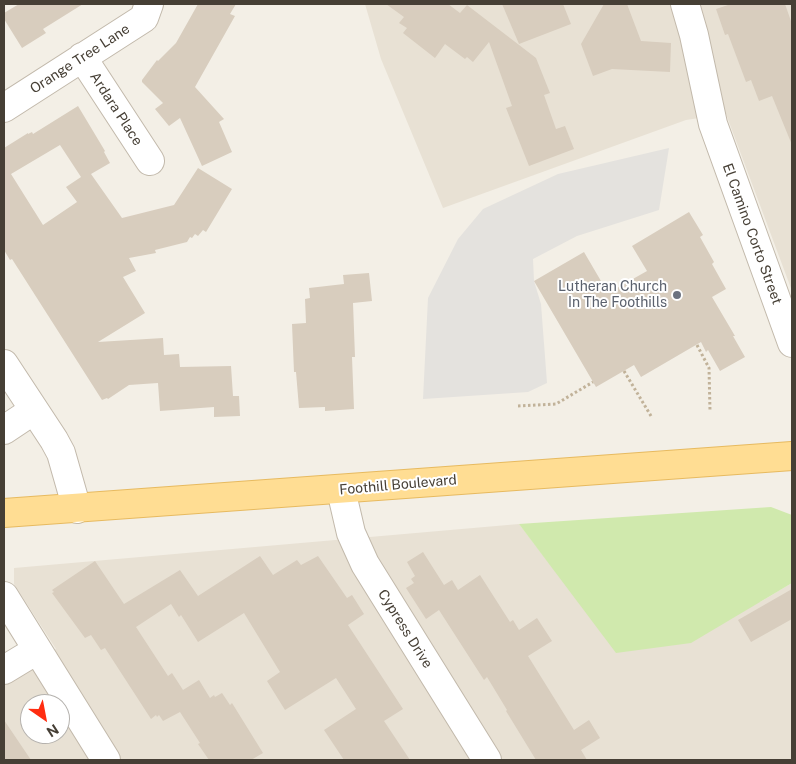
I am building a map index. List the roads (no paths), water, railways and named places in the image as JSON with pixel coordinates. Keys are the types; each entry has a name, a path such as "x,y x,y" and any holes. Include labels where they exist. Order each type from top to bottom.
{"main road":[{"name":"Foothill Boulevard","path":"4,513 792,456"}],"street":[{"name":"Orange Tree Lane","path":"4,108 144,18 149,4"},
{"name":"El Camino Corto Street","path":"685,4 694,34 713,124 792,343"},
{"name":"Ardara Place","path":"82,57 150,161"},
{"path":"4,364 61,453 77,509"},
{"path":"4,430 34,410"},
{"name":"Cypress Drive","path":"341,490 352,533 365,564 487,760"},
{"path":"4,596 106,760"},
{"path":"4,670 37,650"}],"place":[{"name":"Lutheran Church In The Foothills","path":"677,295"}]}
